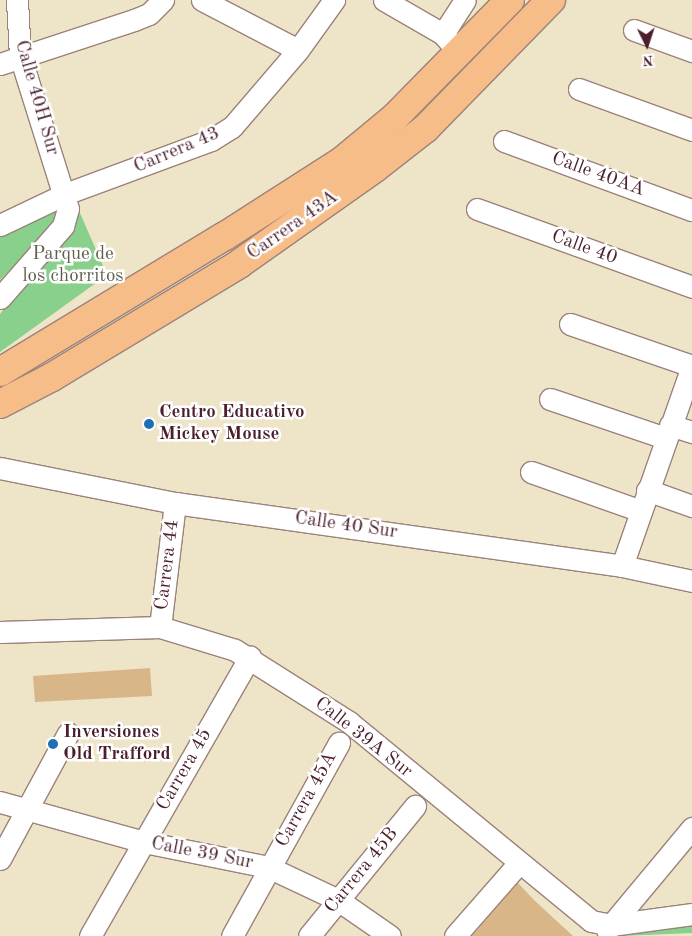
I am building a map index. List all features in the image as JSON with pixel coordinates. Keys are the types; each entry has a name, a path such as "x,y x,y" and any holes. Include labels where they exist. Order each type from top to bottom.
{"main road":[{"name":"Carrera 43A","path":"0,372 225,236 342,161 394,117 451,43 510,0"},
{"name":"Carrera 43A","path":"0,404 84,359 239,264 375,168 426,128 550,0"}],"street":[{"name":"Calle 40H Sur","path":"17,0 20,56 65,194"},
{"path":"0,64 141,17 163,0"},
{"path":"202,0 298,50"},
{"name":"Carrera 43","path":"0,226 65,194 212,140 248,111 298,50 334,0"},
{"path":"384,0 451,43"},
{"name":"Carrera 43A","path":"451,43 465,0"},
{"path":"634,30 692,51"},
{"path":"579,90 692,130"},
{"name":"Calle 40AA","path":"504,141 692,210"},
{"path":"0,298 63,226 68,209 65,194"},
{"name":"Calle 40","path":"477,209 692,288"},
{"path":"570,324 692,366 622,566"},
{"path":"550,399 668,432 692,432"},
{"name":"Calle 40 Sur","path":"0,468 175,503 622,566 692,581"},
{"path":"531,472 641,511"},
{"path":"648,490 692,506"},
{"name":"Carrera 44","path":"160,627 175,503"},
{"name":"Calle 39A Sur","path":"0,632 160,627 250,657 349,722 518,864 591,921 607,931 692,914"},
{"name":"Carrera 45","path":"90,936 250,657"},
{"path":"0,859 68,733"},
{"name":"Carrera 45A","path":"232,936 268,867 339,743"},
{"name":"Calle 39 Sur","path":"0,802 144,842 268,867 338,900 390,936"},
{"name":"Carrera 45B","path":"309,936 416,806"},
{"path":"607,931 692,828"},
{"path":"454,936 518,864"}],"green space":[{"path":"53,205 60,218 0,280 0,234"},
{"name":"Parque de los chorritos","path":"80,213 107,275 0,352 0,314"},
{"path":"692,915 692,933 620,936 624,925"}],"building":[{"path":"150,668 152,696 35,702 33,676"},
{"path":"518,883 534,900 573,936 472,936"}],"place":[{"name":"Centro Educativo Mickey Mouse","path":"149,424"},
{"name":"Inversiones Old Trafford","path":"53,744"}]}
